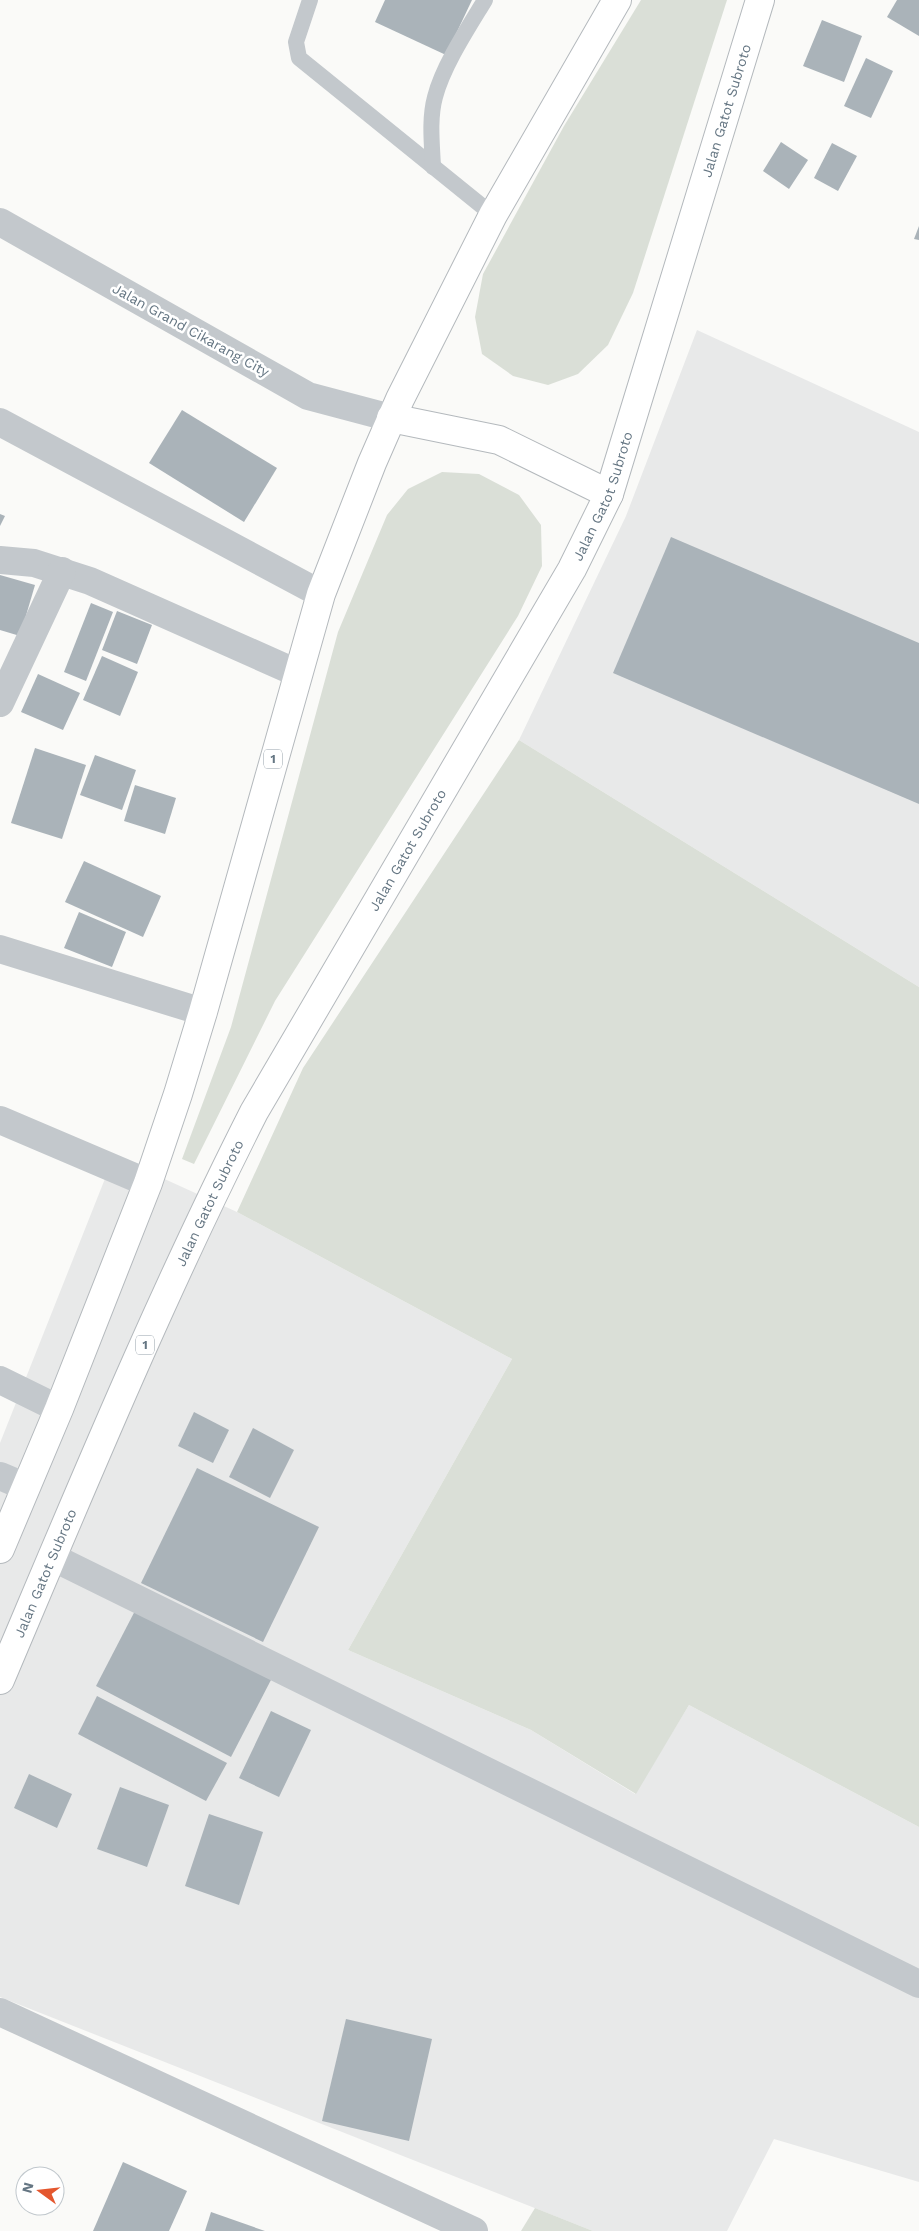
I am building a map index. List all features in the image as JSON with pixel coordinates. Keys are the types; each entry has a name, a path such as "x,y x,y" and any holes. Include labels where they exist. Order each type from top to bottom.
{"highway":[{"name":"1","path":"0,1549 59,1409 148,1183 203,1012 297,673 321,594 391,418 493,215 617,0"},
{"name":"Jalan Gatot Subroto","path":"0,1680 52,1557 210,1199 254,1112 567,577 609,494 760,0"},
{"path":"391,418 499,440 609,494"}],"street":[{"name":"Jalan Grand Cikarang City","path":"0,222 308,396 391,418"},
{"path":"0,422 321,594"},
{"path":"0,560 34,563 90,581 297,673"},
{"path":"0,703 62,571"},
{"path":"0,949 203,1012"},
{"path":"0,1120 148,1183"},
{"path":"0,1380 59,1409"},
{"path":"0,1476 26,1487"},
{"path":"52,1557 919,1984"},
{"path":"0,2012 474,2231"}],"lane":[{"path":"310,0 296,42 299,58 493,215"},
{"path":"433,167 431,122 434,98 440,82 485,0"}],"shaded area":[{"path":"641,0 727,0 633,293 608,345 578,374 548,385 513,376 482,354 475,317 483,274 564,126"},
{"path":"697,330 919,432 919,987 519,740 626,516"},
{"path":"442,472 479,474 519,495 541,525 542,566 518,616 275,1001 194,1164 182,1159 231,1027 338,632 387,515 408,489"},
{"path":"519,740 919,987 919,1827 689,1705 636,1794 531,1730 348,1650 512,1359 237,1212 303,1068"},
{"path":"114,1156 237,1212 512,1359 348,1650 531,1730 635,1794 689,1705 919,1827 919,2182 774,2139 727,2231 593,2231 0,1997 0,1443"},
{"path":"535,2208 593,2231 521,2231"}],"building":[{"path":"385,0 472,0 446,55 375,22"},
{"path":"897,0 919,0 919,36 887,17"},
{"path":"822,20 862,36 844,82 803,66"},
{"path":"866,58 893,71 871,118 844,106"},
{"path":"781,142 808,160 789,189 763,171"},
{"path":"832,143 857,156 838,191 814,178"},
{"path":"919,226 919,240 914,239"},
{"path":"182,410 277,468 244,522 149,463"},
{"path":"0,514 5,516 0,526"},
{"path":"671,537 919,643 919,804 613,673"},
{"path":"0,575 35,585 20,636 0,630"},
{"path":"91,603 113,612 86,681 64,672"},
{"path":"117,611 152,625 137,664 102,650"},
{"path":"102,656 138,672 120,716 83,700"},
{"path":"38,674 80,693 63,730 21,712"},
{"path":"35,748 86,765 62,839 11,823"},
{"path":"95,755 136,770 122,810 80,795"},
{"path":"135,785 176,798 165,834 124,821"},
{"path":"84,861 161,896 143,937 65,902"},
{"path":"79,912 126,932 112,967 64,948"},
{"path":"194,1412 229,1430 213,1463 178,1446"},
{"path":"253,1428 294,1450 270,1498 229,1477"},
{"path":"197,1468 319,1527 263,1642 141,1583"},
{"path":"138,1605 273,1676 231,1757 96,1686"},
{"path":"97,1696 227,1763 206,1801 78,1734"},
{"path":"271,1711 311,1730 279,1797 239,1778"},
{"path":"29,1774 72,1794 57,1828 14,1808"},
{"path":"120,1787 169,1805 147,1867 97,1849"},
{"path":"209,1814 263,1832 239,1905 185,1886"},
{"path":"346,2019 432,2039 409,2141 322,2121"},
{"path":"123,2162 187,2191 169,2231 93,2231"},
{"path":"211,2212 265,2231 205,2231"}]}
